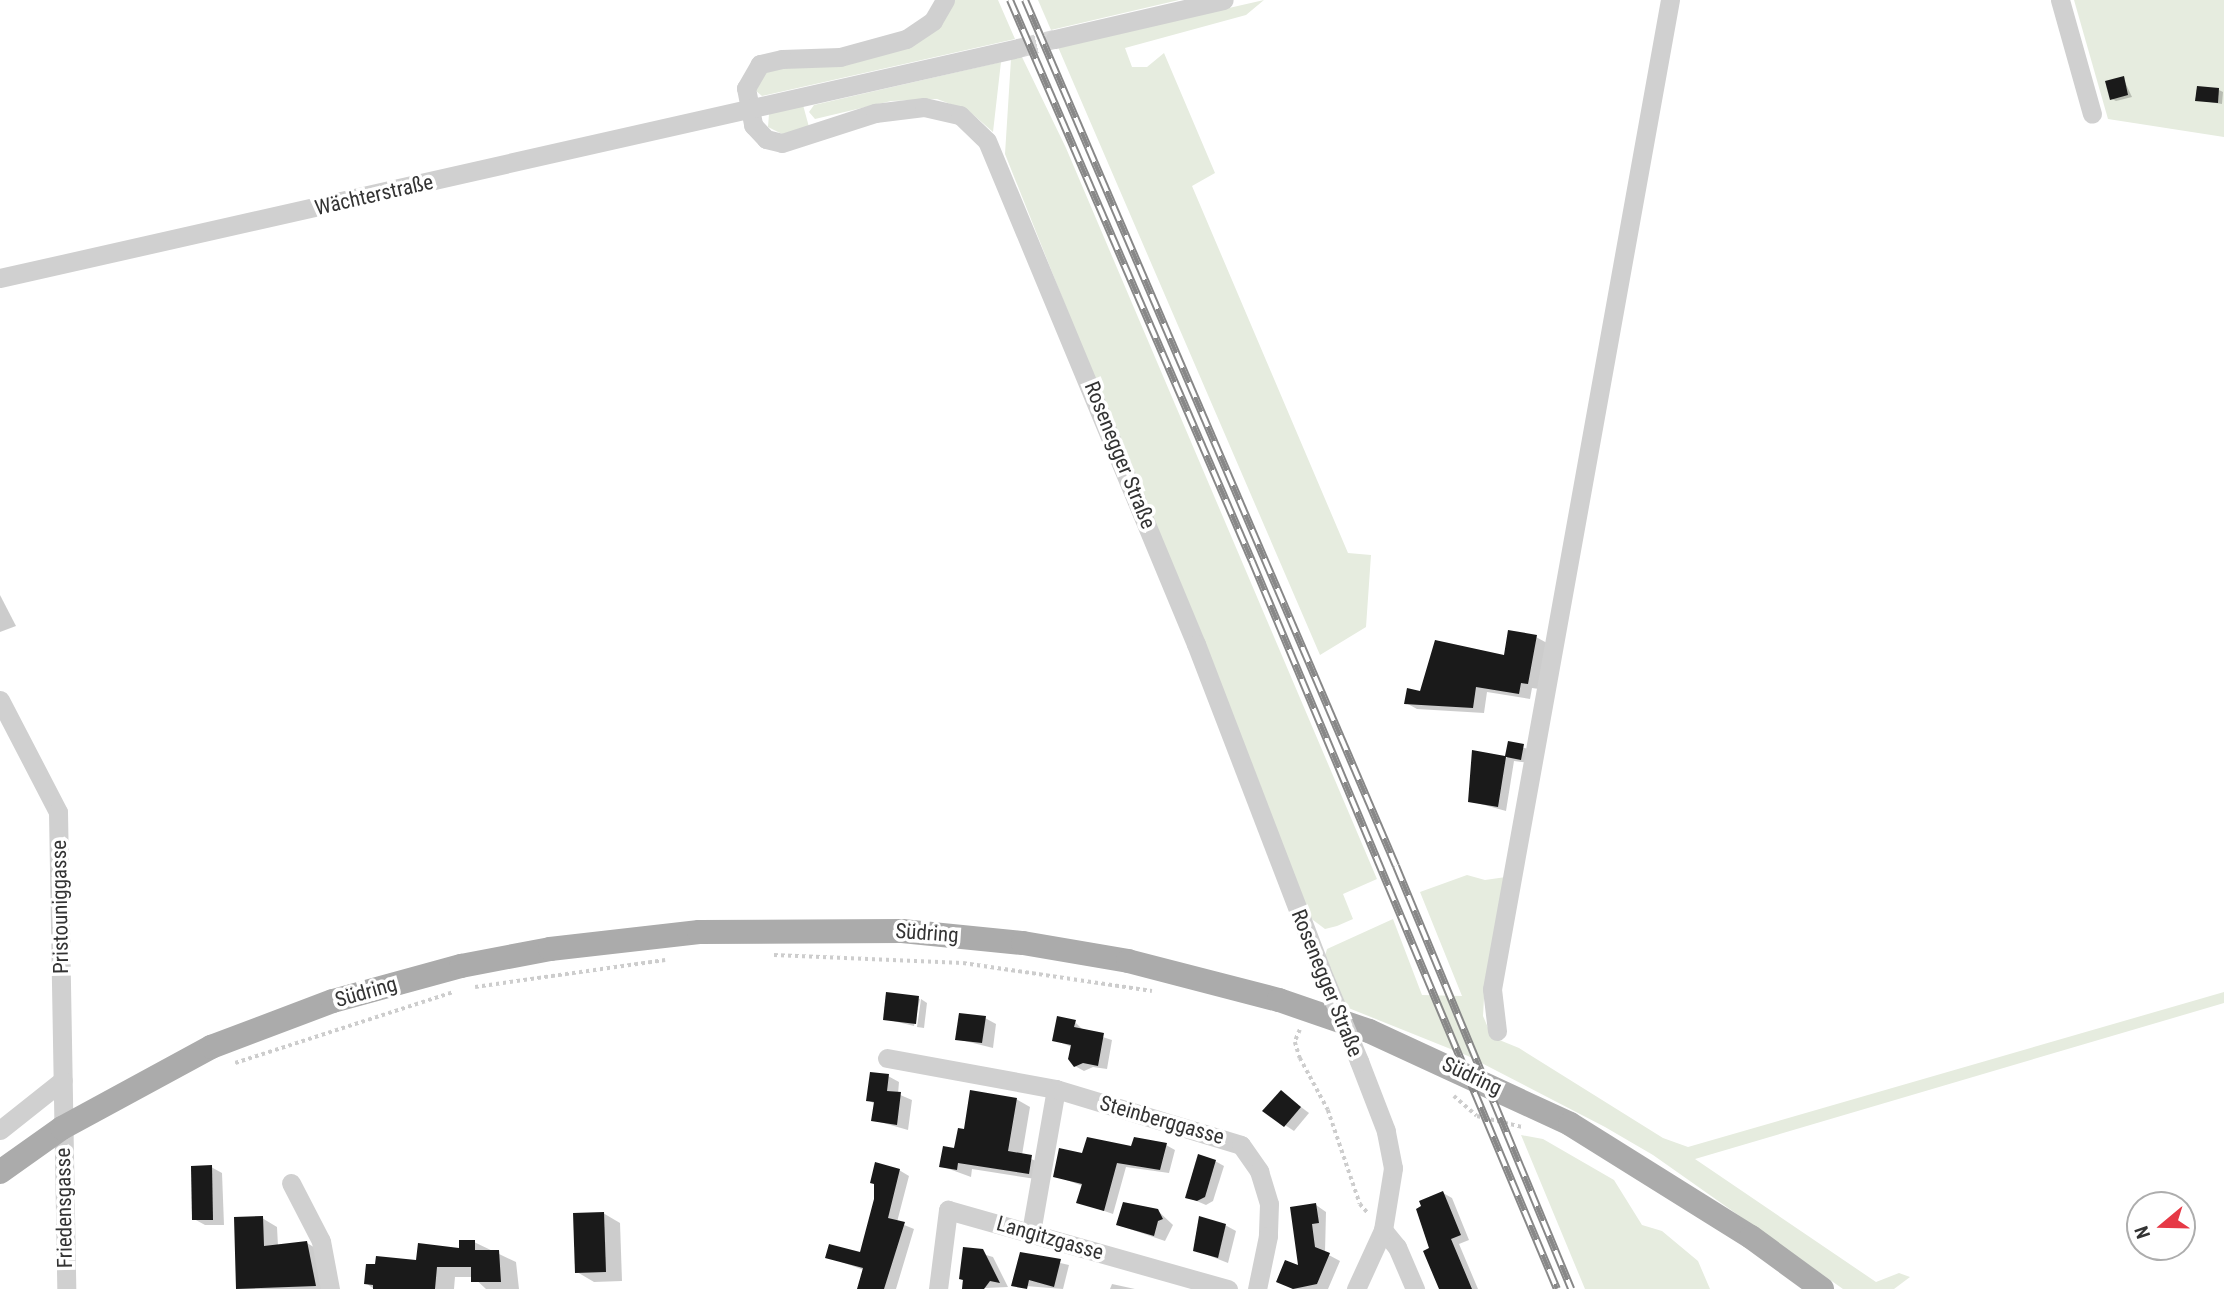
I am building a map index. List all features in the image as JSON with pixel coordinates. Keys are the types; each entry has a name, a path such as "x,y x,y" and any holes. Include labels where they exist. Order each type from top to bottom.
{"main road":[{"name":"Südring","path":"0,1172 62,1128 211,1047 333,1001 461,966 550,949 699,932 820,928 970,937 1077,951 1178,972 1324,1015 1440,1060 1630,1159 1822,1289"}],"street":[{"path":"945,0 933,21 906,39 840,57 782,59 760,64 746,88 748,110 1018,48"},
{"path":"1055,39 1224,0"},
{"path":"1497,1031 1492,989 1670,0"},
{"path":"2060,0 2092,114"},
{"name":"Rosenegger Straße","path":"748,110 759,133 774,142 790,142 875,113 924,107 960,115 987,141 1196,644 1321,970 1359,1061 1391,1150 1392,1187 1382,1230 1356,1289"},
{"name":"Wächterstraße","path":"0,278 748,110"},
{"name":"Pristouniggasse","path":"0,700 58,812 62,1128"},
{"name":"Steinberggasse","path":"887,1058 1056,1089 1241,1145 1259,1171 1269,1204 1268,1236 1257,1289"},
{"path":"0,1130 63,1080"},
{"path":"1031,1231 1056,1089"},
{"name":"Friedensgasse","path":"62,1128 66,1289"},
{"path":"291,1183 321,1241 330,1289"},
{"name":"Langitzgasse","path":"938,1289 948,1210 1031,1231 1228,1289"},
{"path":"1382,1230 1397,1247 1415,1289"}],"path":[{"path":"768,955 963,963 1160,993"},
{"path":"233,1064 465,989 671,959"},
{"path":"1288,1024 1301,1028 1295,1042 1300,1058 1328,1110 1360,1204 1382,1230"}],"shaded area":[{"path":"953,0 998,0 1015,39 762,96 755,90 761,71 901,47"},
{"path":"1038,0 1179,0 1051,30"},
{"path":"1264,0 1246,15 1125,48 1132,67 1147,67 1164,53 1215,173 1192,186 1348,553 1371,555 1366,627 1320,655 1058,47"},
{"path":"2074,0 2224,0 2224,137 2108,119"},
{"path":"1022,57 1066,148 1377,879 1343,894 1353,919 1337,926 1325,929 1309,917 1005,154 1011,59"},
{"path":"1001,62 993,132 969,111 937,99 891,101 815,119 809,112 814,105"},
{"path":"803,105 809,127 784,135 768,127 769,114"},
{"path":"1467,875 1485,880 1506,877 1484,998 1483,1016 1492,1037 1519,1048 1663,1138 1688,1147 2224,992 2224,1003 1695,1159 1876,1282 1899,1273 1910,1277 1894,1289 1843,1289 1653,1155 1605,1127 1468,1056 1346,1007 1325,956 1327,949 1393,919 1422,995 1462,996 1420,892"},
{"path":"1521,1135 1543,1139 1614,1180 1642,1225 1662,1231 1698,1261 1710,1289 1585,1289"}],"building":[{"path":"2124,76 2128,95 2110,100 2105,81"},
{"path":"2197,86 2219,88 2218,103 2195,101"},
{"path":"1508,630 1537,635 1528,684 1521,683 1519,694 1476,687 1473,708 1404,704 1407,688 1420,691 1435,640 1504,655"},
{"path":"1508,741 1524,744 1521,760 1506,757 1498,807 1468,802 1472,750 1505,756"},
{"path":"886,992 919,996 916,1024 883,1020"},
{"path":"959,1013 986,1016 982,1043 955,1040"},
{"path":"1057,1016 1076,1020 1074,1027 1104,1033 1098,1066 1083,1063 1074,1067 1068,1059 1071,1045 1052,1041"},
{"path":"870,1072 889,1074 887,1091 901,1092 897,1125 871,1121 874,1102 866,1101"},
{"path":"970,1090 1017,1098 1008,1151 1032,1155 1029,1174 958,1163 957,1170 939,1167 943,1146 954,1148 958,1128 964,1129"},
{"path":"1281,1090 1301,1107 1284,1127 1262,1111"},
{"path":"1087,1137 1131,1146 1134,1137 1167,1143 1160,1170 1117,1163 1104,1211 1076,1203 1082,1184 1053,1177 1059,1148 1082,1153"},
{"path":"1198,1154 1216,1160 1205,1197 1197,1201 1185,1198"},
{"path":"875,1162 900,1169 888,1218 905,1222 884,1289 857,1289 863,1268 825,1258 829,1244 860,1252 874,1199 874,1184 870,1183"},
{"path":"212,1165 213,1220 192,1220 191,1166"},
{"path":"1443,1191 1461,1235 1451,1239 1472,1289 1439,1289 1423,1251 1429,1248 1416,1209 1421,1206 1419,1201"},
{"path":"1123,1202 1158,1209 1163,1219 1158,1221 1154,1236 1116,1225"},
{"path":"1316,1203 1319,1223 1312,1224 1315,1247 1330,1253 1317,1284 1293,1289 1276,1282 1285,1260 1298,1265 1290,1207"},
{"path":"604,1212 606,1272 575,1273 573,1213"},
{"path":"263,1216 264,1246 307,1241 316,1286 236,1289 234,1217"},
{"path":"1199,1216 1226,1224 1218,1258 1193,1251"},
{"path":"459,1240 475,1240 475,1250 499,1250 501,1282 471,1282 471,1267 437,1267 435,1289 373,1289 373,1285 364,1284 366,1264 375,1264 376,1256 416,1260 418,1243 459,1248"},
{"path":"963,1247 983,1249 1000,1283 990,1281 984,1289 962,1289 963,1280 959,1279"},
{"path":"1020,1252 1061,1259 1054,1287 1029,1280 1027,1289 1011,1286"}],"tunnel":[{"path":"1018,48 1055,39"}],"railway":[{"path":"1010,0 1252,561 1557,1289"},
{"path":"1025,0 1396,866 1571,1289"}]}
